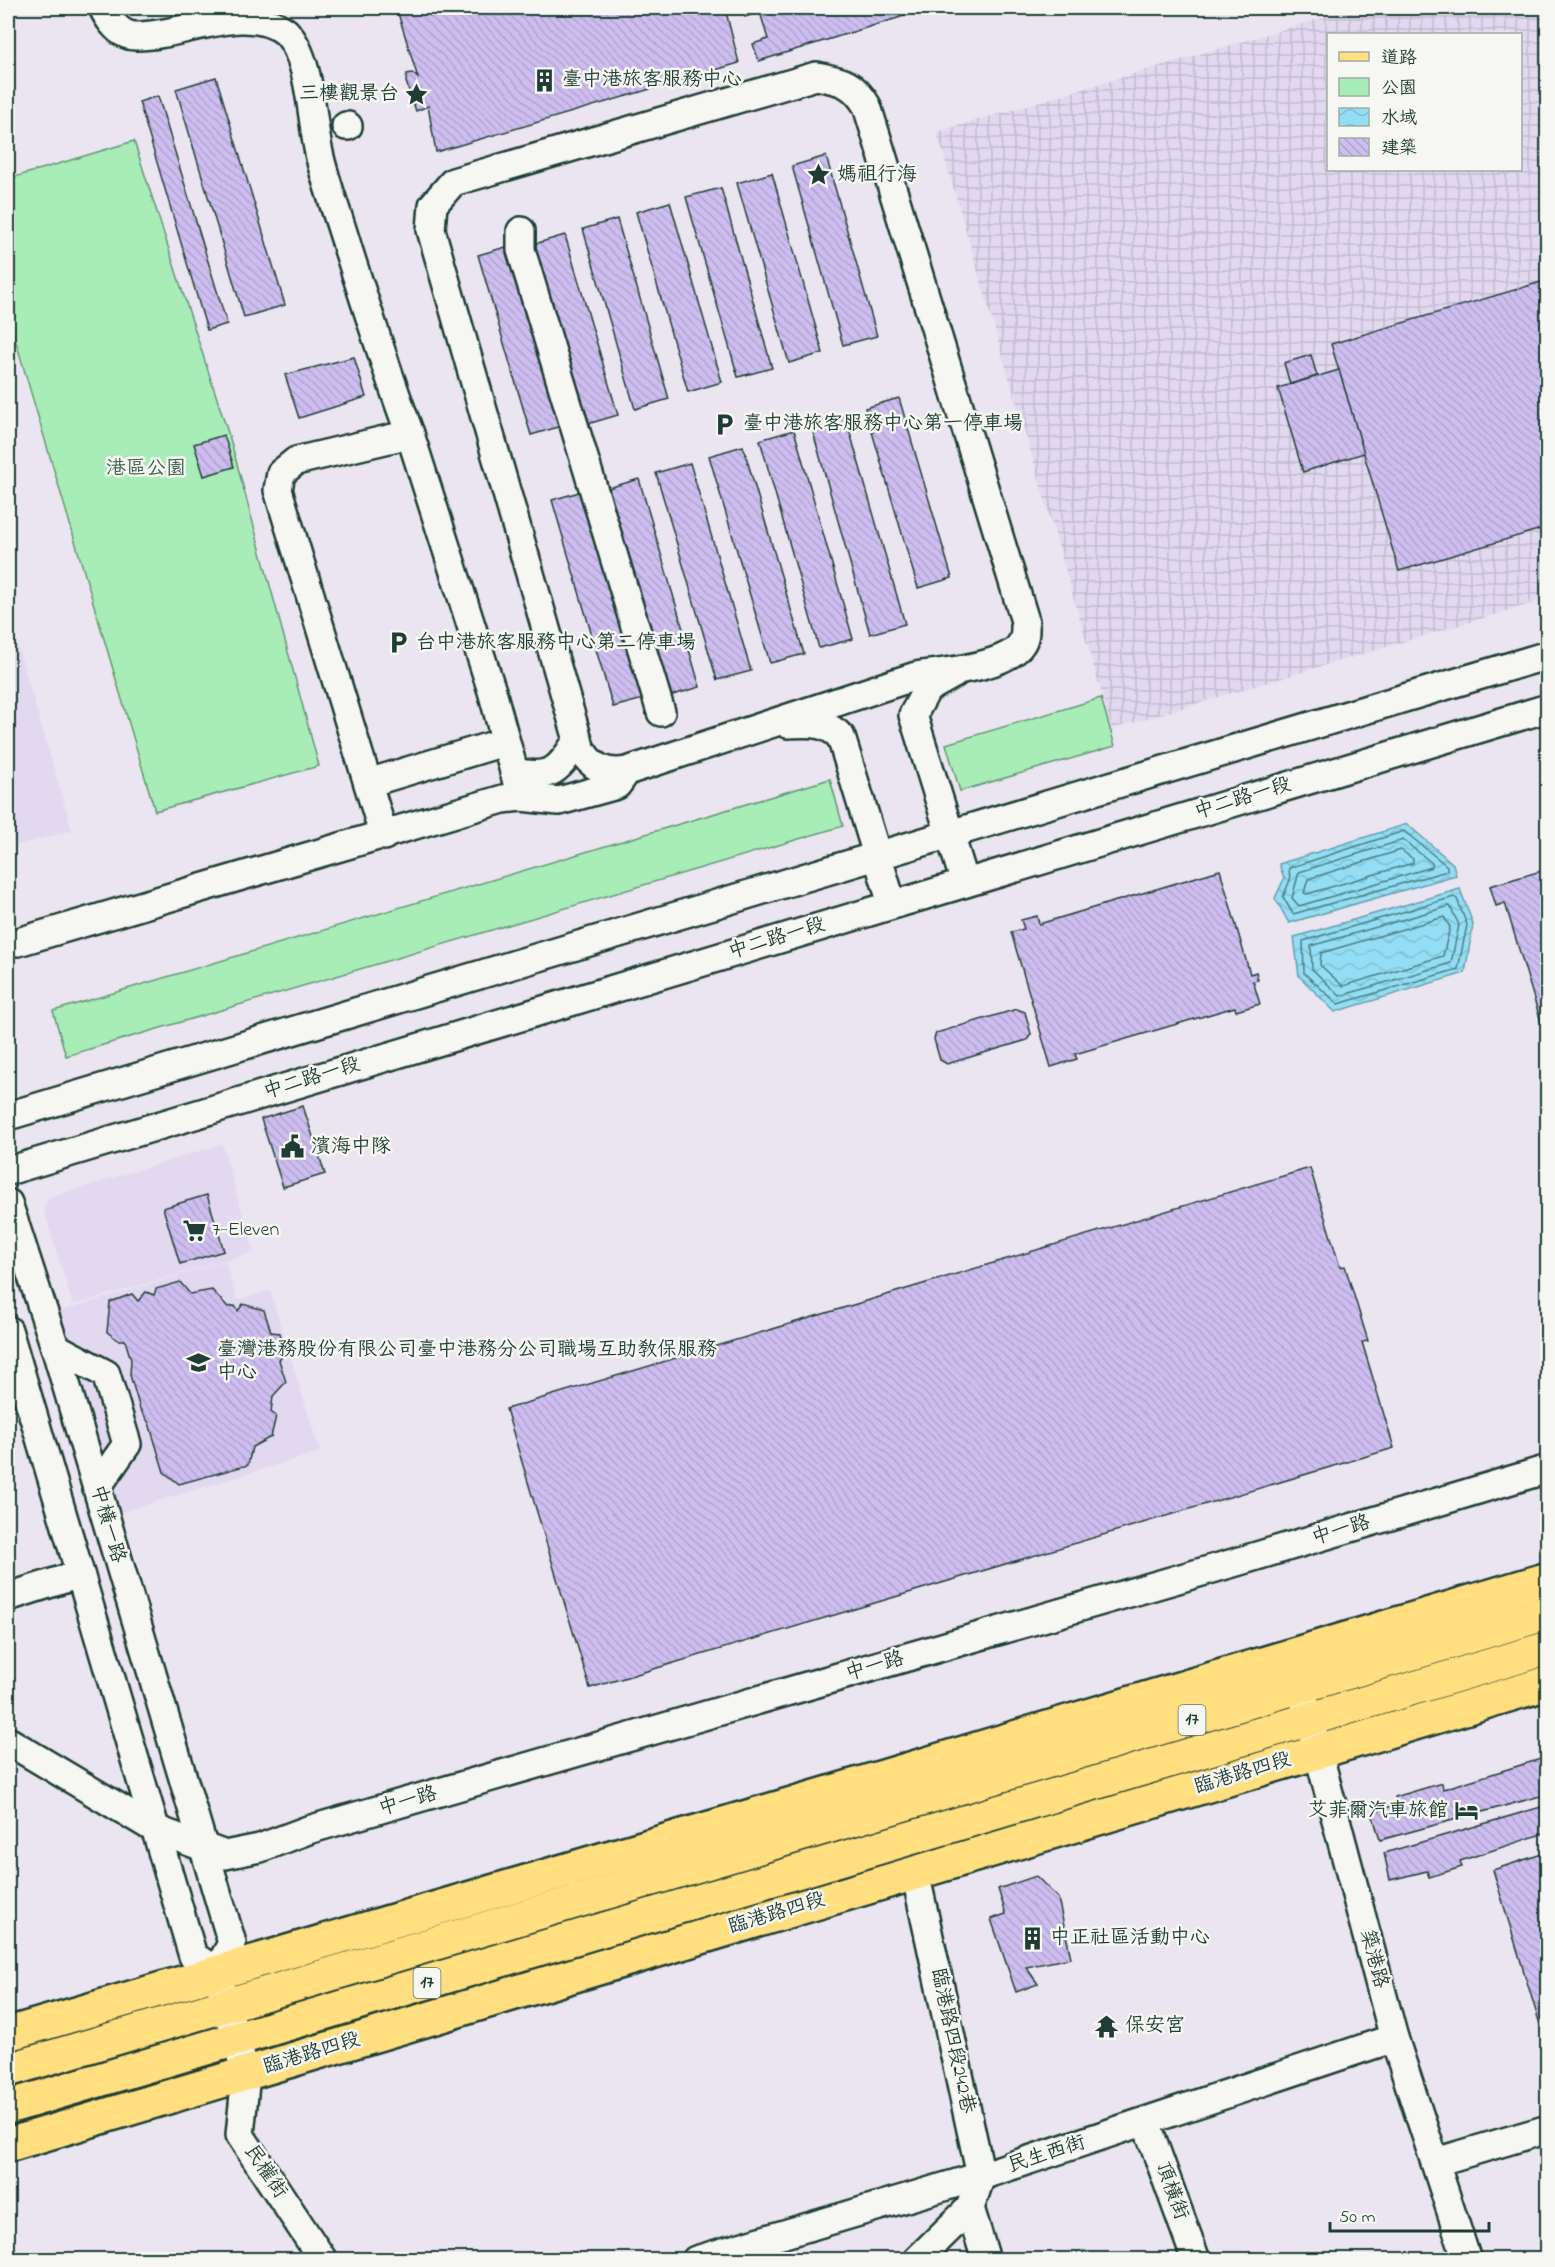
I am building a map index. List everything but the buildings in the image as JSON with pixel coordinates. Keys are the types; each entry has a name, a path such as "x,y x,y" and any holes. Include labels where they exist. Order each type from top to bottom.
{"main road":[{"name":"17","path":"8,2034 1548,1579"},
{"name":"17","path":"8,2070 1548,1613"},
{"name":"臨港路四段","path":"8,2108 1548,1648"},
{"name":"臨港路四段","path":"8,2145 1548,1683"}],"street":[{"path":"103,8 110,21 121,31 134,36 189,26 242,10 272,21 286,32 297,49 304,69 319,154 388,376 410,434 492,691 504,742 521,797"},
{"path":"816,76 846,82 860,94 867,106 1025,621 1022,643 1005,657 965,668 916,676 758,725 617,773 597,768 584,756 431,230 433,205 453,182 802,78 816,76"},
{"path":"521,231 521,250 661,712"},
{"path":"384,836 281,499 278,481 281,473 296,461 410,434"},
{"path":"8,1116 950,832 1548,655"},
{"path":"965,668 927,689 913,716 965,883"},
{"name":"中二路一段","path":"8,1171 1548,708"},
{"path":"758,725 818,723 828,726 841,737 892,904"},
{"path":"514,771 537,776 551,772 562,764 578,739"},
{"path":"368,783 504,742"},
{"path":"18,942 503,800 521,797 559,801 617,785 627,771"},
{"name":"中橫一路","path":"8,1203 56,1347 232,1943 217,1971 193,1956 80,1574 12,1360 8,1330"},
{"path":"56,1347 106,1374 127,1444 97,1487"},
{"name":"中一路","path":"8,1741 155,1829 225,1855 260,1848 308,1830 1252,1558 1548,1469"},
{"path":"8,1597 80,1574"},
{"name":"築港路","path":"1292,1655 1394,2038 1467,2259"},
{"name":"臨港路四段242巷","path":"915,1872 981,2176"},
{"name":"民權街","path":"217,1971 246,2074 240,2134 323,2259"},
{"name":"民生西街","path":"696,2259 724,2255 981,2176 1394,2038"},
{"name":"頂橫街","path":"1146,2122 1196,2259"},
{"path":"1436,2162 1548,2129"},
{"path":"917,2259 970,2208 981,2176"},
{"path":"970,2208 986,2259"}],"shaded area":[{"path":"1356,8 1547,8 1547,599 1112,729 937,132"},
{"path":"8,613 72,830 8,848"},
{"path":"222,1144 254,1252 73,1305 44,1211 48,1198"},
{"path":"225,1261 237,1300 270,1291 320,1452 115,1514 54,1313"}],"green space":[{"name":"港區公園","path":"134,141 231,442 319,766 155,811 8,315 8,179"},
{"path":"1101,698 1115,746 960,791 946,744"},
{"path":"830,779 843,826 66,1056 53,1011"}],"water":[{"path":"1407,824 1453,864 1456,875 1289,923 1275,898 1284,879 1279,864"},
{"path":"1460,889 1473,924 1465,973 1335,1012 1299,976 1294,937"}],"place":[{"name":"臺中港旅客服務中心","path":"544,80"},
{"name":"三樓觀景台","path":"417,94"},
{"name":"媽祖行海","path":"819,175"},
{"name":"臺中港旅客服務中心第一停車場","path":"725,424"},
{"name":"台中港旅客服務中心第二停車場","path":"398,643"},
{"name":"濱海中隊","path":"293,1147"},
{"name":"7-Eleven","path":"194,1230"},
{"name":"臺灣港務股份有限公司臺中港務分公司職場互助教保服務 中心","path":"199,1362"},
{"name":"艾菲爾汽車旅館","path":"1466,1811"},
{"name":"中正社區活動中心","path":"1032,1938"},
{"name":"保安宮","path":"1107,2026"}]}
